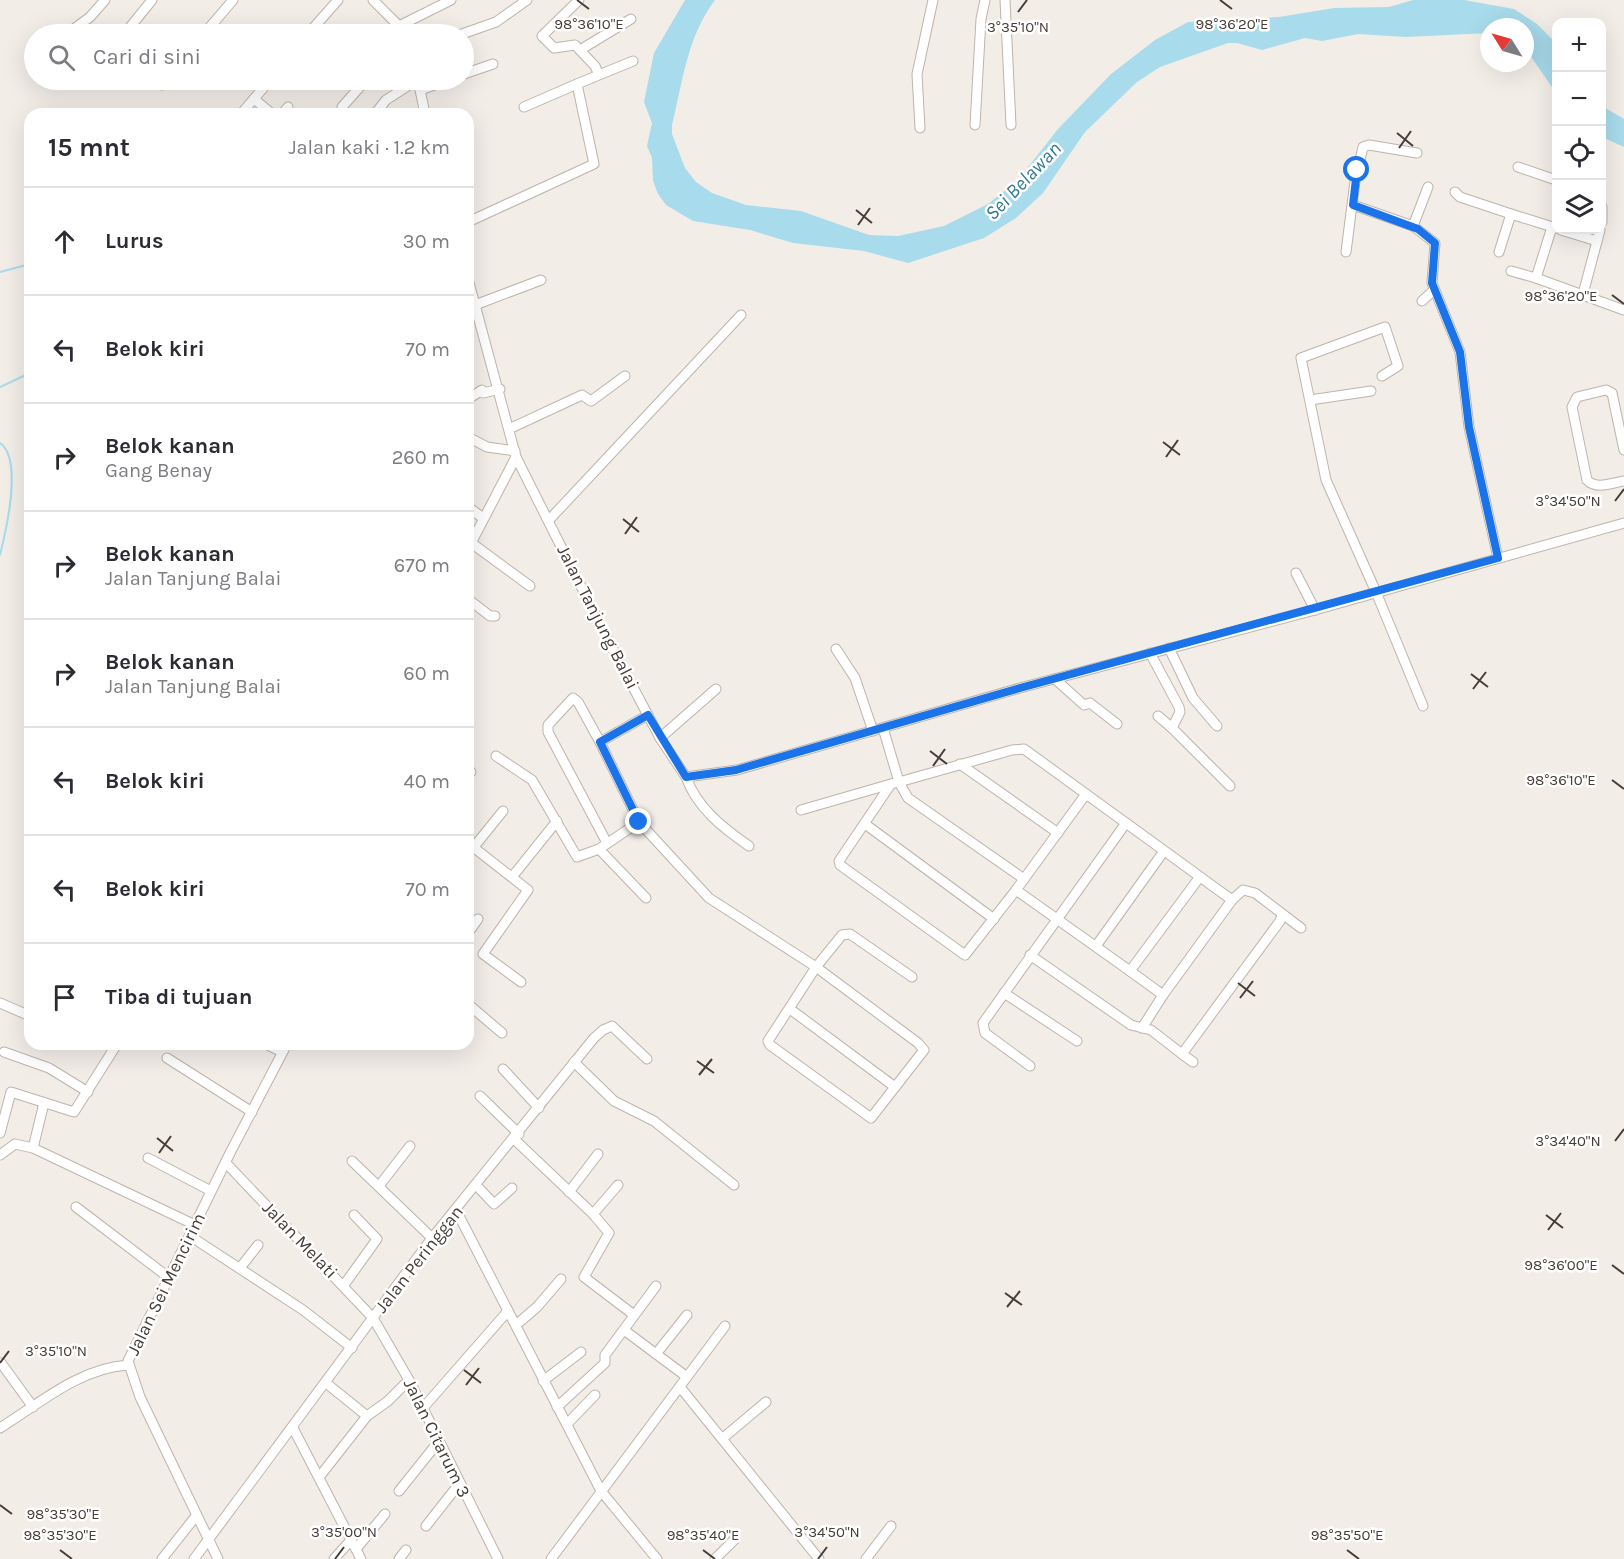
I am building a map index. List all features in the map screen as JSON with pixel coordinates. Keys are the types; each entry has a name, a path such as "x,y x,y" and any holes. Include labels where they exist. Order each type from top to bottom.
{"street":[{"path":"81,24 105,0"},
{"path":"133,24 152,0"},
{"path":"213,24 233,0"},
{"path":"317,24 338,0"},
{"path":"373,0 396,24"},
{"path":"412,24 451,0"},
{"path":"474,30 496,22 526,0"},
{"path":"579,0 542,35 554,48 573,44 598,74"},
{"path":"920,128 917,74 933,0"},
{"path":"975,125 981,19 985,0"},
{"path":"1005,0 1011,125"},
{"path":"580,50 631,19"},
{"path":"524,107 633,61"},
{"path":"474,71 493,64"},
{"path":"474,219 594,164 577,84"},
{"path":"246,108 262,90"},
{"path":"342,107 357,90"},
{"path":"380,108 386,100 402,90"},
{"path":"420,90 424,108"},
{"path":"254,99 265,108"},
{"path":"1346,252 1354,182 1363,147 1369,145 1417,153"},
{"path":"1518,167 1552,178"},
{"path":"1413,226 1428,187"},
{"path":"1455,192 1460,197 1552,227"},
{"path":"1353,205 1413,226 1435,243 1432,283 1460,352 1469,427 1498,558"},
{"path":"1499,252 1511,214"},
{"path":"1536,278 1554,234"},
{"path":"1575,234 1597,241"},
{"path":"1583,294 1599,234"},
{"path":"1511,271 1624,310"},
{"path":"474,311 541,280"},
{"path":"1422,301 1434,290"},
{"name":"Jalan Tanjung Balai","path":"474,301 500,390 515,454 660,738 686,777 692,792 714,819 749,846"},
{"path":"549,520 741,315"},
{"path":"1382,376 1398,366 1385,327 1301,358 1326,480 1423,706"},
{"path":"509,429 582,394 591,401 625,376"},
{"path":"474,395 482,390 483,393 500,390"},
{"path":"1624,450 1612,393 1606,390 1577,397 1572,407 1587,480 1590,484 1599,486 1624,481"},
{"path":"1310,400 1371,392"},
{"path":"474,440 487,447 515,454 474,535"},
{"path":"474,511 483,518"},
{"path":"686,777 736,770 1055,679 1315,610 1624,523"},
{"path":"474,548 530,586"},
{"path":"1296,573 1315,610"},
{"path":"474,604 490,616 495,616"},
{"path":"1168,648 1193,698 1217,726"},
{"path":"837,649 855,678 873,731"},
{"path":"1150,653 1180,712 1172,728"},
{"path":"1055,679 1084,705 1090,703 1117,724"},
{"path":"660,738 716,689"},
{"path":"646,898 603,846 548,732 548,725 573,698 578,702 600,742 639,822 709,898 816,967 923,1047 923,1052 872,1118 869,1118 771,1047 768,1041 816,967 835,941 846,933 912,977"},
{"path":"600,742 648,715"},
{"path":"1158,716 1230,786"},
{"path":"883,728 895,783 908,798 1024,879"},
{"path":"801,810 960,764 1024,749 1232,900"},
{"path":"496,756 532,780 577,857 603,846 639,822"},
{"path":"960,764 1058,833"},
{"path":"895,783 839,861 841,866 965,955 1086,794"},
{"path":"474,843 503,811"},
{"path":"512,877 557,821"},
{"path":"1030,1066 982,1029 983,1023 1056,917 1126,823"},
{"path":"865,824 994,919"},
{"path":"474,848 528,890 483,954 521,982"},
{"path":"1096,946 1164,851"},
{"path":"1130,971 1199,878"},
{"path":"1016,890 1163,995"},
{"path":"1142,1028 1163,995 1232,900 1243,890 1249,890 1301,928"},
{"path":"1182,1054 1280,921 1282,915"},
{"path":"474,925 478,919"},
{"path":"1030,956 1131,1025 1151,1030 1193,1062"},
{"path":"1004,993 1077,1041"},
{"path":"0,1003 24,1013"},
{"path":"474,1009 502,1033"},
{"path":"789,1009 895,1087"},
{"name":"Jalan Peringgan","path":"194,1559 432,1238 517,1136 594,1038 612,1026 647,1059"},
{"path":"0,1088 74,1112 113,1050"},
{"name":"Jalan Sei Mencirim","path":"218,1559 140,1398 128,1365 168,1277 283,1050"},
{"path":"4,1052 49,1068 88,1092"},
{"path":"167,1058 252,1112"},
{"path":"574,1062 614,1101 654,1121 734,1185"},
{"path":"503,1069 539,1108"},
{"path":"11,1092 0,1135 15,1144 33,1148 195,1225"},
{"path":"480,1096 609,1233 584,1277 634,1315"},
{"path":"33,1148 44,1103"},
{"path":"0,1155 15,1144"},
{"path":"379,1186 410,1146"},
{"path":"569,1192 598,1154"},
{"path":"148,1158 211,1191"},
{"path":"352,1161 432,1238"},
{"name":"Jalan Melati","path":"226,1163 373,1318"},
{"path":"477,1185 494,1204 512,1188"},
{"path":"593,1214 618,1185"},
{"path":"76,1207 168,1277"},
{"path":"456,1210 601,1491 657,1559"},
{"path":"344,1285 377,1239 354,1215"},
{"path":"190,1236 303,1310 352,1348"},
{"path":"240,1268 258,1245"},
{"path":"516,1325 537,1307 561,1279"},
{"path":"557,1407 605,1363 605,1355 656,1286"},
{"path":"423,1408 508,1311"},
{"path":"656,1354 687,1314"},
{"name":"Jalan Citarum 3","path":"373,1318 409,1380 498,1559"},
{"path":"551,1559 725,1326"},
{"path":"624,1330 687,1377"},
{"path":"543,1381 580,1352"},
{"path":"1,1363 33,1407"},
{"path":"0,1428 89,1373 109,1366 128,1365"},
{"path":"320,1476 367,1416 388,1401 409,1380"},
{"path":"326,1383 367,1416"},
{"path":"680,1387 819,1559"},
{"path":"567,1424 595,1395"},
{"path":"723,1438 766,1402"},
{"path":"293,1428 320,1476 361,1559"},
{"path":"399,1491 439,1442"},
{"path":"426,1526 459,1484"},
{"path":"334,1559 385,1514"},
{"path":"162,1559 196,1516"},
{"path":"866,1559 891,1526"},
{"path":"714,1559 735,1539"},
{"path":"399,1559 406,1551"}],"water":[{"name":"Sei Belawan","path":"685,0 715,0 692,44 672,125 672,134 685,168 696,182 712,193 746,205 801,211 869,235 898,236 944,226 988,204 1018,180 1058,129 1111,74 1155,40 1188,22 1279,17 1334,8 1389,7 1413,0 1464,0 1514,9 1528,18 1480,18 1480,33 1406,37 1358,34 1322,41 1305,38 1262,50 1237,43 1228,43 1160,67 1137,82 1085,132 1043,193 1016,218 984,238 908,263 864,251 793,243 750,230 693,221 666,205 653,181 652,158 647,146 652,123 644,102 654,53"},
{"name":"Sei Belawan","path":"1534,22 1552,39 1552,87 1534,61"},
{"path":"1606,108 1624,119 1624,147 1606,139"}],"waterway":[{"path":"0,272 24,266"},
{"path":"0,387 24,376"},
{"path":"0,443 7,451 12,479 9,513 0,555"}],"route":[{"path":"639,822 600,742 648,715 686,777 692,778 736,770 1020,688 1315,610 1498,558 1469,427 1460,352 1432,283 1437,249 1435,243 1413,226 1353,205 1357,170"}]}
